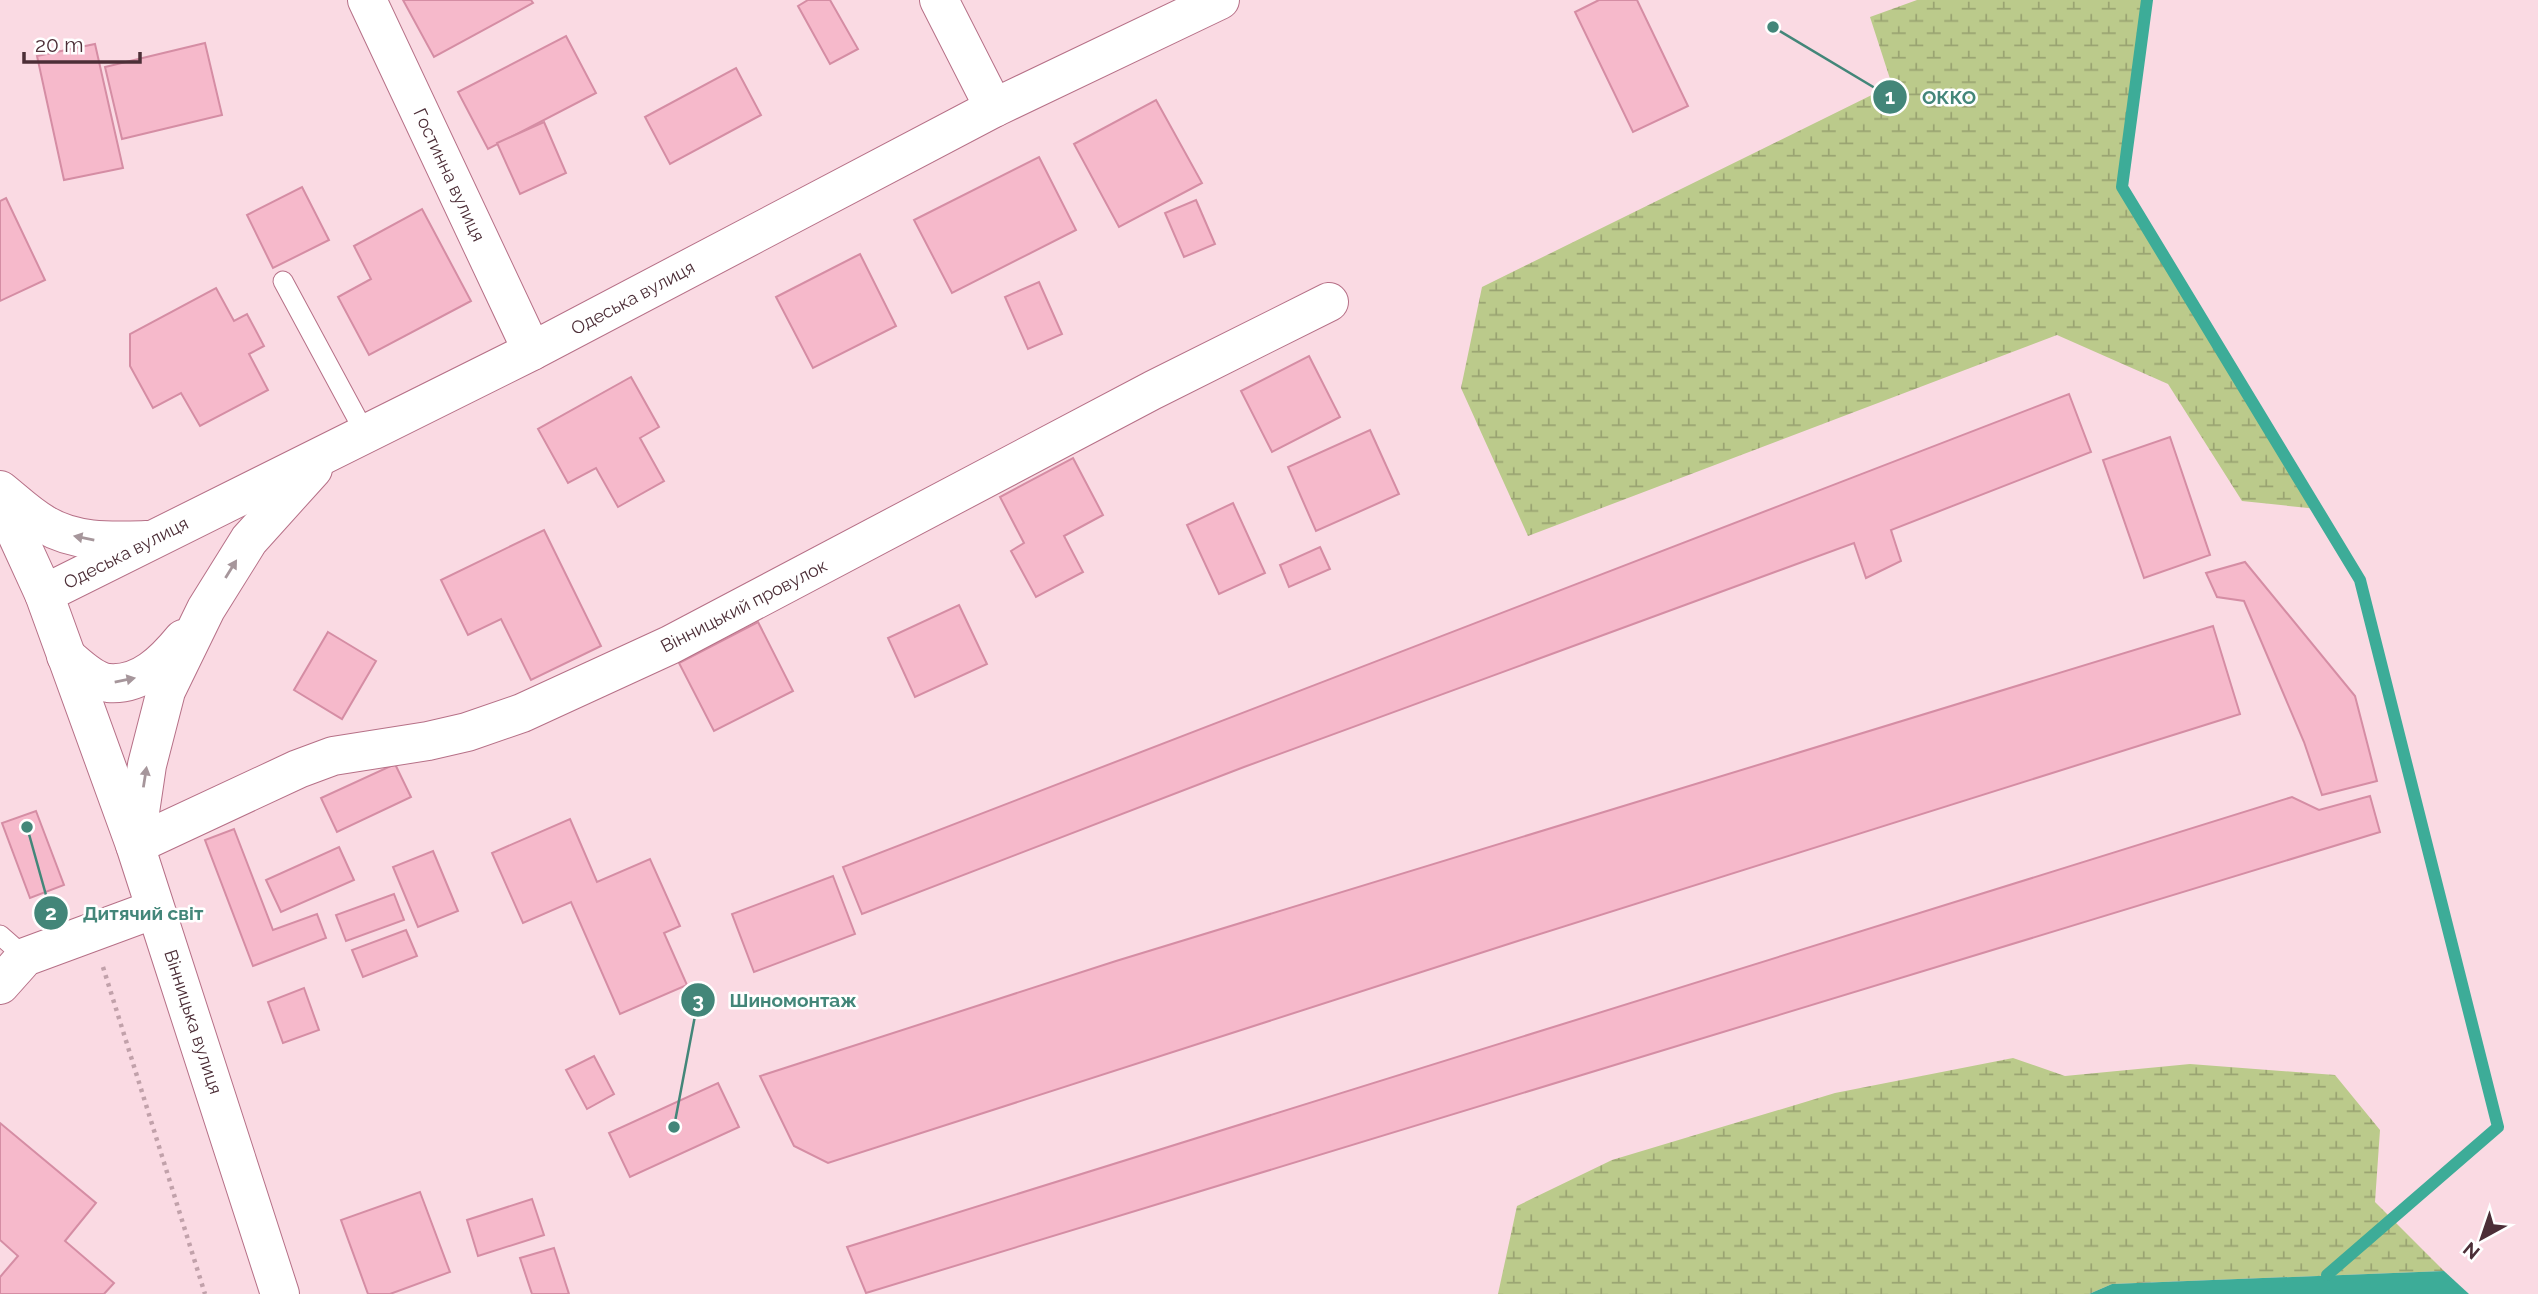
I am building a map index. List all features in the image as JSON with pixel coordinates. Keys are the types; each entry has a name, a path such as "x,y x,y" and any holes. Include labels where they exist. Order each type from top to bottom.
{"main road":[{"name":"Гостинна вулиця","path":"367,0 532,351"},
{"path":"939,0 994,108"},
{"name":"Одеська вулиця","path":"44,594 532,351 994,108 1220,0"},
{"name":"Вінницький провулок","path":"135,845 298,769 333,756 428,741 522,713 670,645 1153,390 1329,302"},
{"path":"135,845 147,765 166,691 206,609 249,540 328,452"},
{"path":"0,490 43,524 66,534 101,541 152,540"},
{"name":"Вінницька вулиця","path":"0,498 44,594 135,845 280,1294"},
{"path":"66,656 86,673 108,683 144,675 156,668 176,647 206,609"},
{"path":"0,985 13,946 93,933 155,909"}],"lane":[{"path":"283,281 365,433"}],"path":[{"path":"93,933 205,1294"}],"green space":[{"path":"1917,0 2147,0 2122,187 2318,509 2242,501 2168,384 2057,335 1528,536 1461,388 1482,287 1892,85 1870,17"},
{"path":"2013,1058 2065,1076 2190,1064 2335,1075 2380,1130 2375,1202 2444,1271 2112,1284 2089,1294 1498,1294 1517,1206 1612,1160 1835,1093"}],"shaded area":[{"path":"2444,1271 2469,1294 2089,1294 2112,1284"}],"building":[{"path":"403,0 531,0 533,3 434,57"},
{"path":"808,0 830,0 858,49 830,64 798,6"},
{"path":"1599,0 1637,0 1688,106 1633,132 1575,12"},
{"path":"566,36 596,93 488,149 458,92"},
{"path":"205,43 222,115 122,139 105,67"},
{"path":"95,44 123,168 64,180 37,56"},
{"path":"736,68 761,115 670,164 645,117"},
{"path":"1156,100 1202,183 1119,227 1074,144"},
{"path":"544,122 566,173 520,194 497,143"},
{"path":"1039,157 1076,230 952,293 914,220"},
{"path":"302,187 329,240 273,268 247,215"},
{"path":"6,198 45,280 0,301 0,201"},
{"path":"1196,200 1215,244 1184,257 1165,213"},
{"path":"422,209 471,301 369,355 338,297 371,279 354,246"},
{"path":"860,254 896,326 813,368 776,297"},
{"path":"1039,282 1062,334 1028,349 1005,297"},
{"path":"216,288 234,321 247,314 264,346 249,354 268,390 200,426 181,393 153,408 130,366 130,334"},
{"path":"1309,356 1340,417 1272,452 1241,391"},
{"path":"631,377 659,427 640,438 664,481 618,507 596,468 568,483 538,429"},
{"path":"2069,394 2091,452 1891,530 1901,561 1866,578 1854,543 1244,767 862,914 843,867"},
{"path":"1370,430 1399,494 1316,531 1288,467"},
{"path":"2170,437 2210,555 2144,578 2103,460"},
{"path":"1073,458 1103,515 1064,536 1083,572 1036,597 1011,551 1024,543 1000,497"},
{"path":"1233,503 1265,573 1219,594 1187,525"},
{"path":"544,530 601,646 531,680 501,619 468,635 441,580"},
{"path":"1320,547 1330,569 1289,587 1280,565"},
{"path":"2245,562 2355,696 2377,781 2322,795 2304,742 2244,601 2217,597 2206,573"},
{"path":"959,605 987,664 915,697 888,638"},
{"path":"758,622 793,691 714,731 679,663"},
{"path":"2213,626 2240,714 1524,939 828,1163 794,1146 760,1076 1116,961"},
{"path":"328,632 376,661 342,719 294,690"},
{"path":"395,764 411,797 337,832 321,798"},
{"path":"2370,796 2380,832 866,1293 847,1247 2292,797 2319,810"},
{"path":"36,811 64,885 30,898 2,823"},
{"path":"570,819 597,882 650,859 680,926 664,933 687,985 620,1014 571,902 523,923 492,853"},
{"path":"234,829 273,930 317,914 326,938 253,966 205,840"},
{"path":"339,847 354,880 281,912 266,880"},
{"path":"433,851 458,911 418,927 393,867"},
{"path":"833,876 855,934 754,972 732,914"},
{"path":"394,894 404,920 346,941 336,915"},
{"path":"406,930 417,956 363,977 352,950"},
{"path":"304,988 319,1030 283,1043 268,1002"},
{"path":"594,1056 614,1094 587,1109 566,1070"},
{"path":"718,1083 739,1127 630,1177 609,1133"},
{"path":"0,1123 96,1203 65,1241 114,1283 104,1294 0,1294 0,1277 18,1256 0,1240"},
{"path":"420,1192 450,1272 390,1294 368,1294 341,1220"},
{"path":"532,1199 544,1235 478,1256 467,1220"},
{"path":"554,1248 569,1294 532,1294 520,1258"}],"waterway":[{"path":"2147,0 2122,187 2360,580 2498,1127 2327,1275"}],"place":[{"name":"ОККО","path":"1773,27"},
{"name":"Дитячий світ","path":"27,827"},
{"name":"Шиномонтаж","path":"674,1127"}]}
